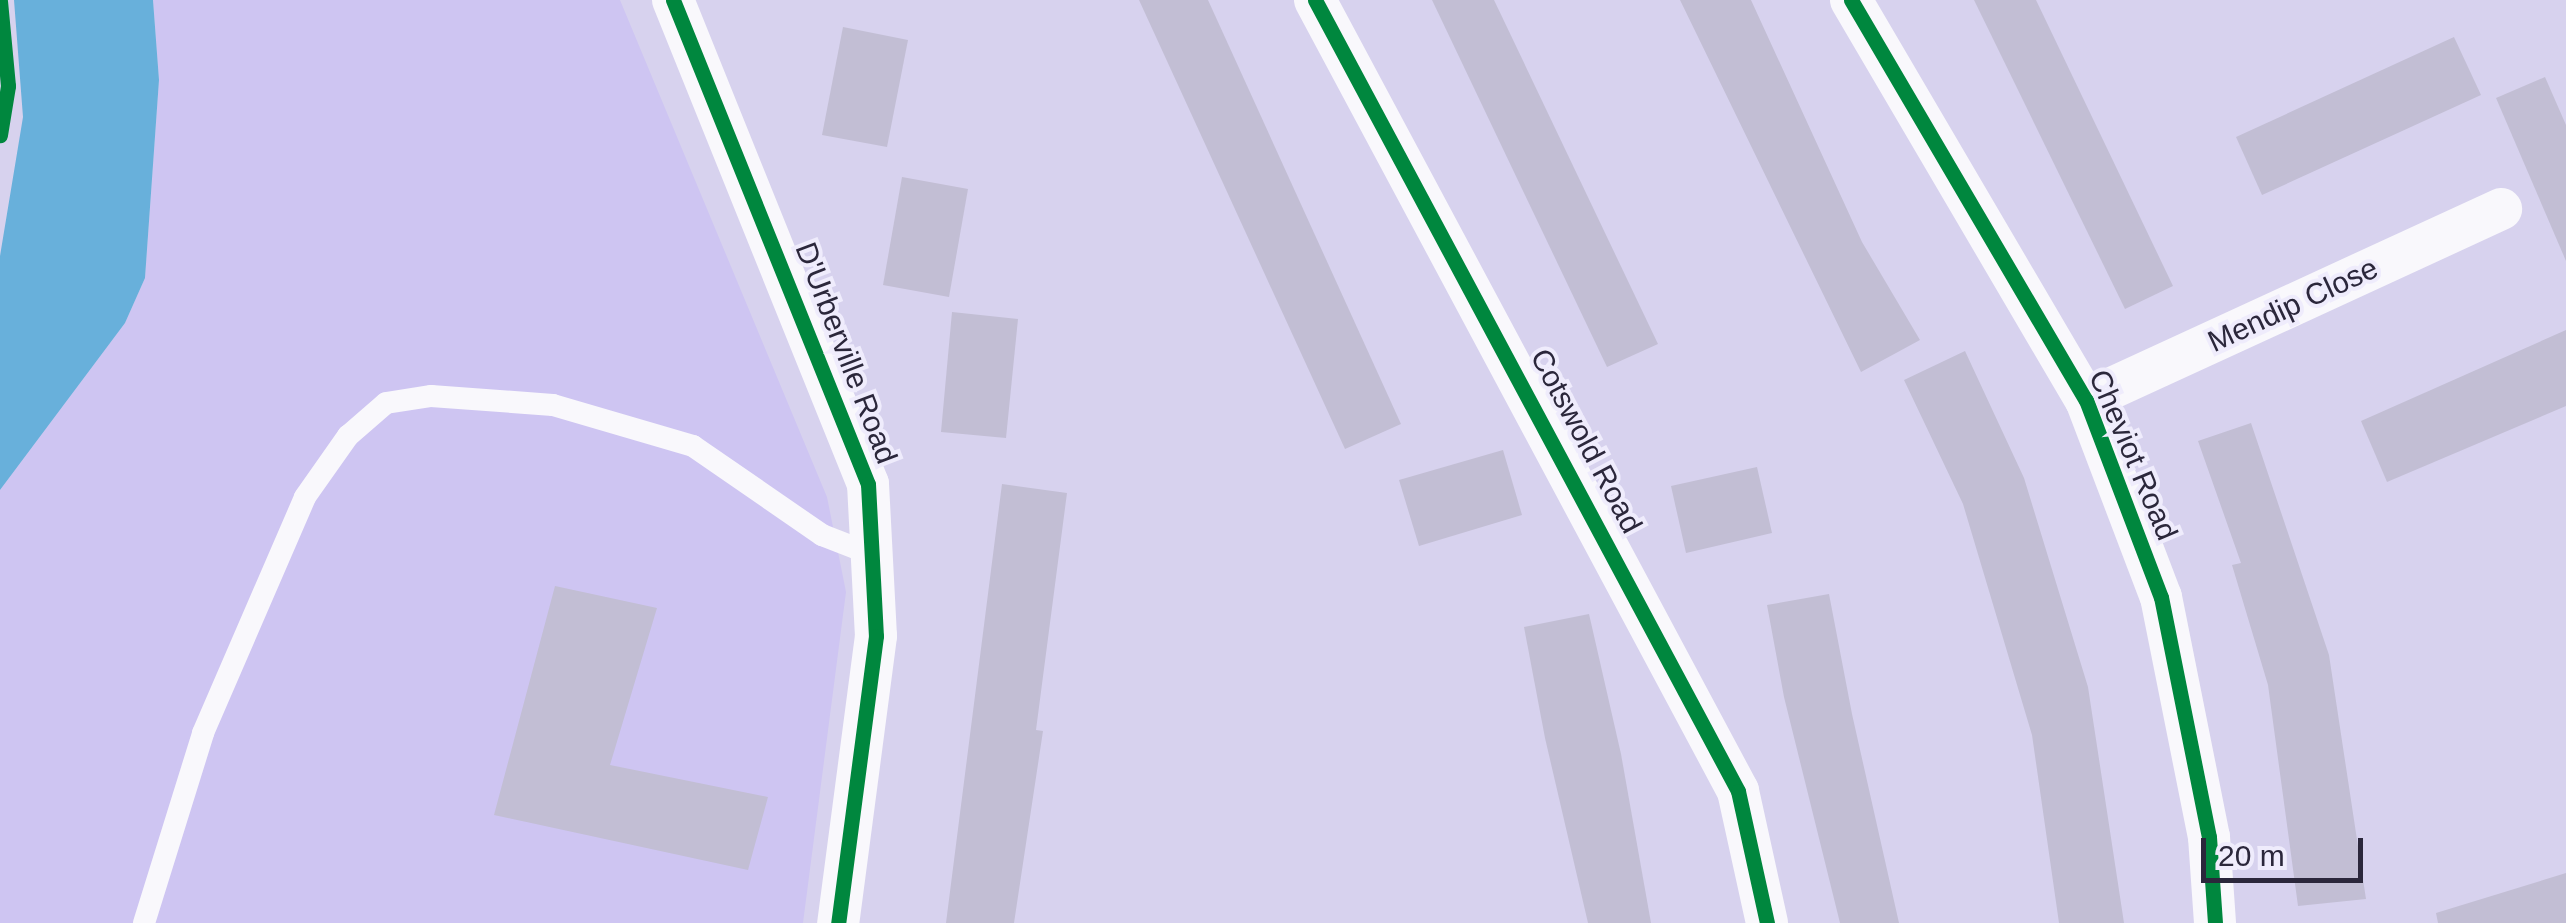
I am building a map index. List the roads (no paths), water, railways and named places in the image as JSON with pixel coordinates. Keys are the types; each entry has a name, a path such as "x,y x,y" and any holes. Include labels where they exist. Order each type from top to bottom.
{"street":[{"name":"D'Urberville Road","path":"673,0 840,402 868,484 876,556 876,636 838,923"},
{"name":"Cotswold Road","path":"1315,0 1738,791 1767,923"},
{"name":"Cheviot Road","path":"1851,0 2086,400 2161,598 2209,837 2215,923"},
{"name":"Mendip Close","path":"2086,400 2501,209"}],"lane":[{"path":"144,923 203,733 305,497 348,436 386,402 431,396 554,405 693,446 822,535 876,556"}],"water":[{"path":"14,0 153,0 159,80 145,278 125,323 0,490 0,256 23,117"}]}
